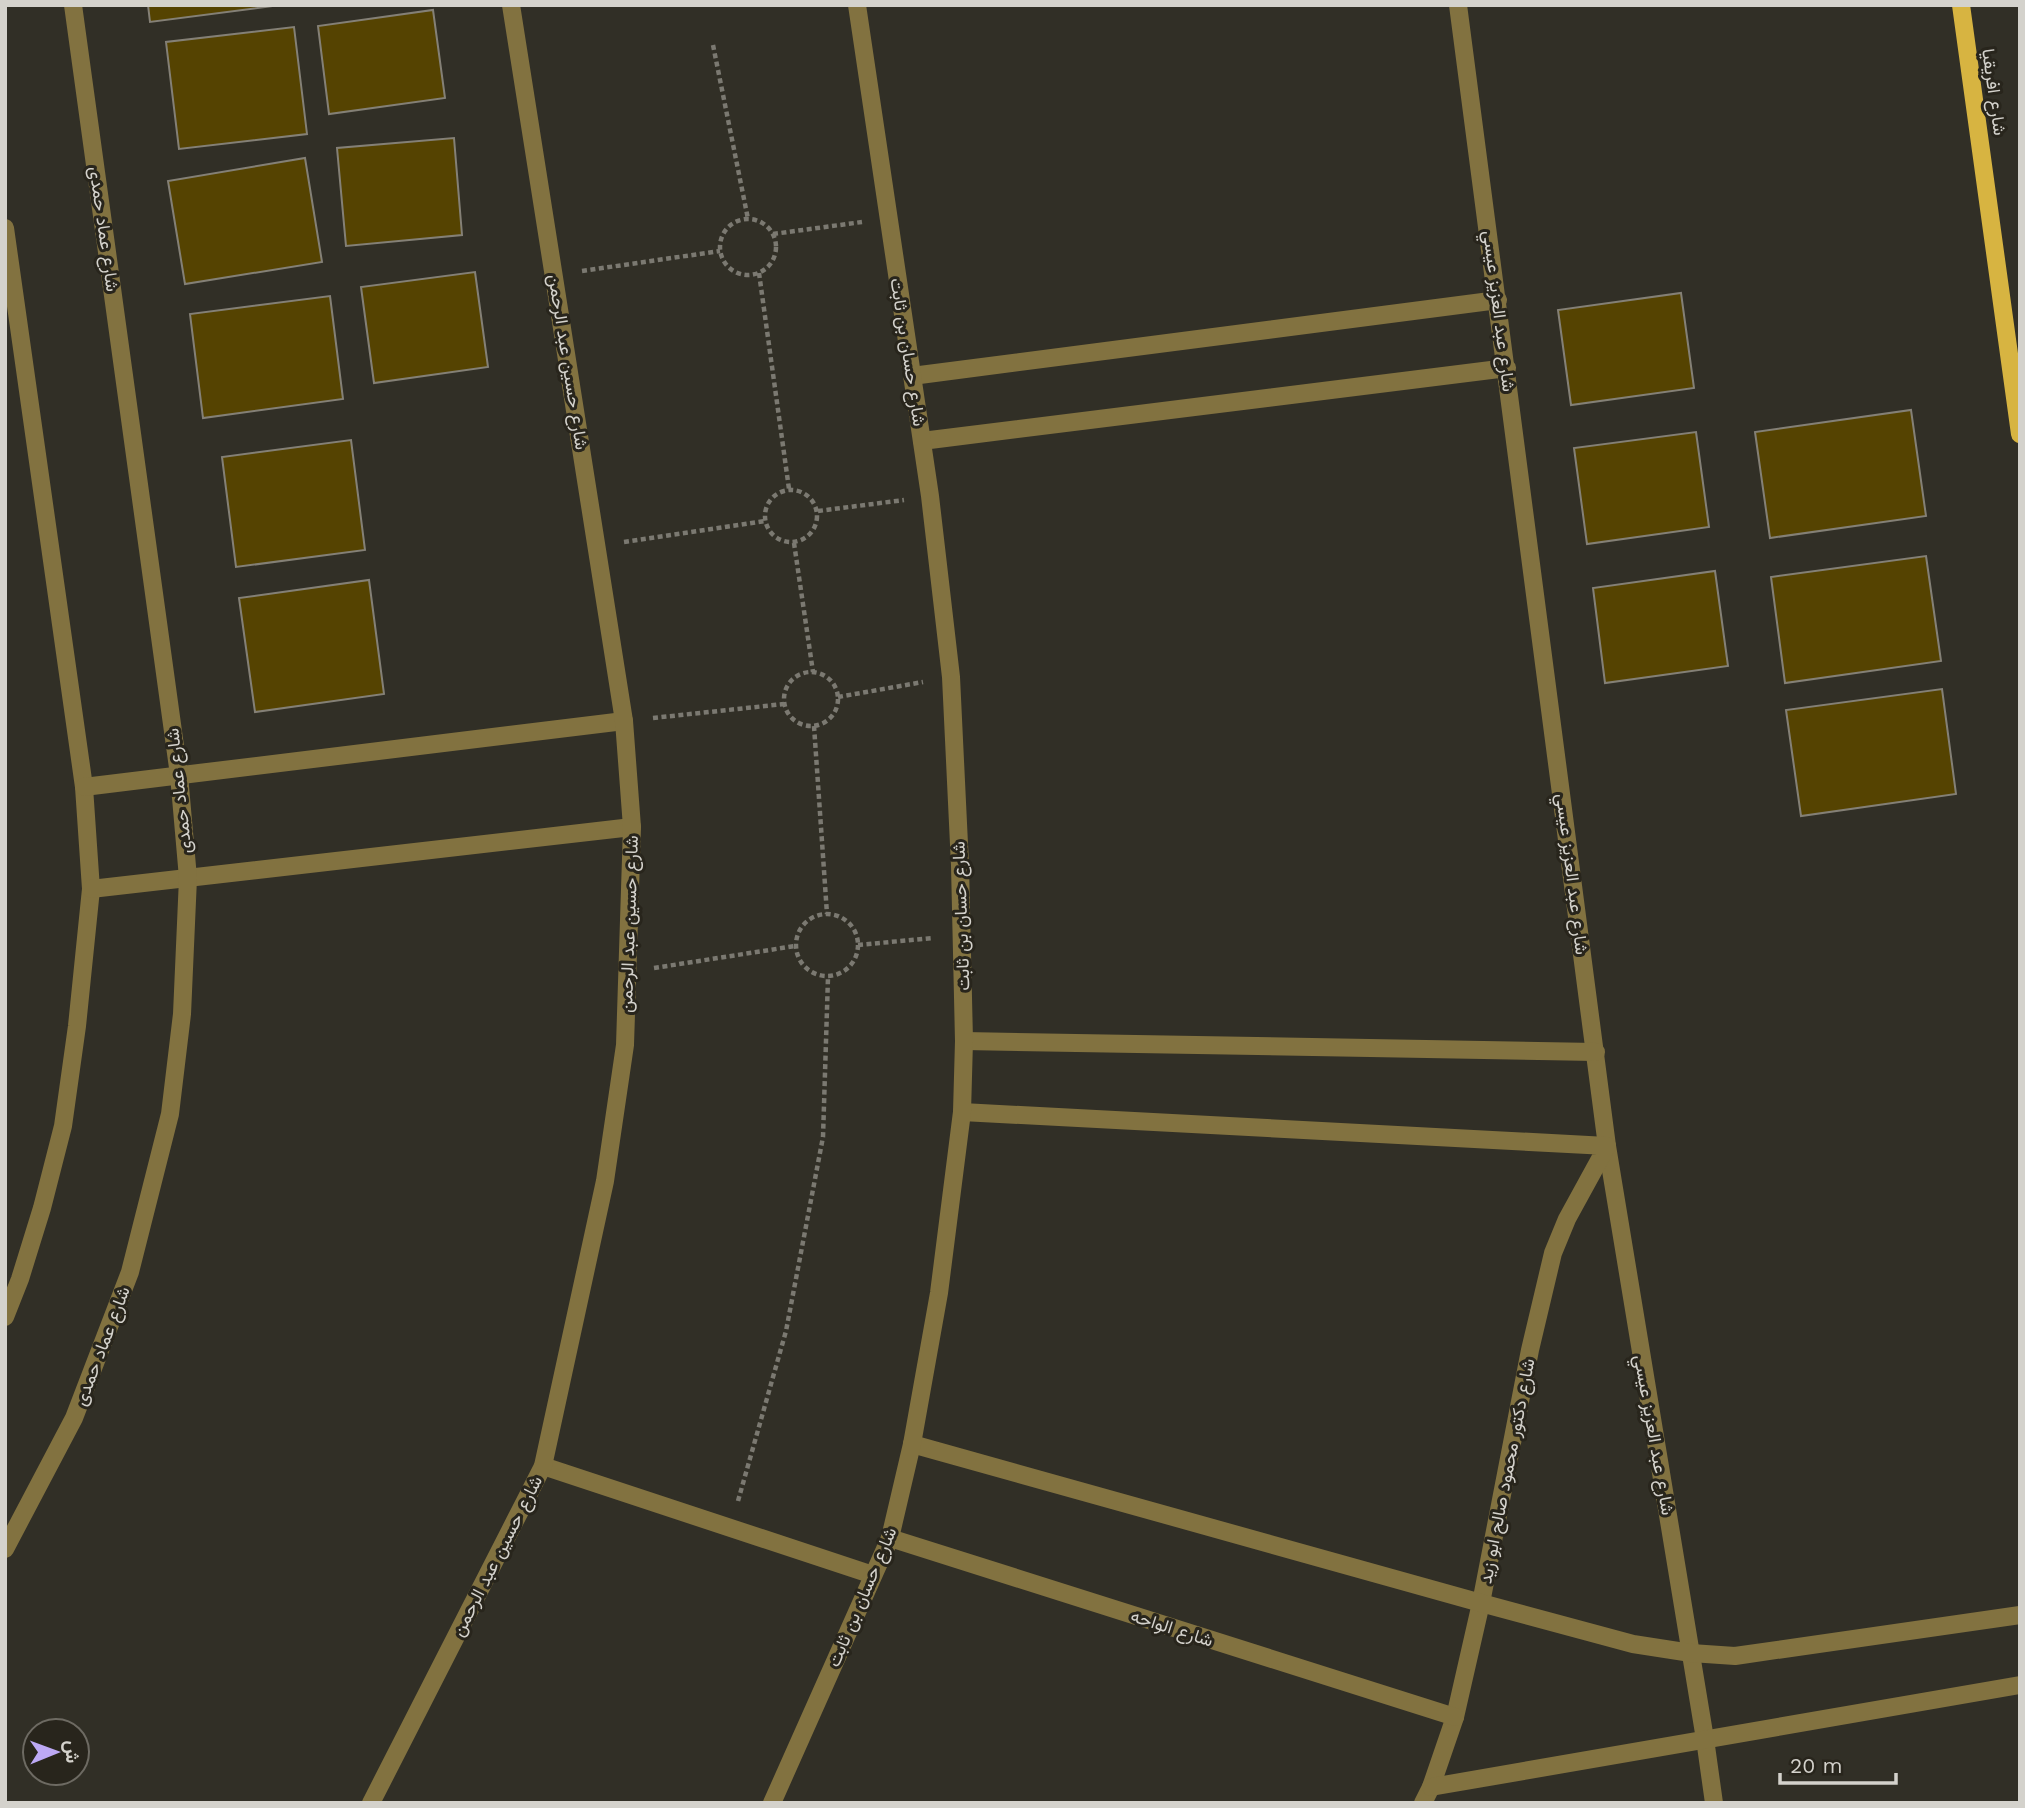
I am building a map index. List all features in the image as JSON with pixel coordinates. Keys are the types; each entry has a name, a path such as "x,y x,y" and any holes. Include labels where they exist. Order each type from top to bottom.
{"main road":[{"name":"شارع افريقيا","path":"1961,5 2020,434"}],"street":[{"name":"شارع عماد حمدى","path":"5,1549 74,1418 130,1272 170,1114 182,1014 188,877 179,775 73,5"},
{"name":"شارع حسين عبد الرحمن","path":"371,1803 543,1466 605,1181 625,1045 632,827 624,720 511,5"},
{"name":"شارع حسان بن ثابت","path":"772,1803 890,1538 912,1444 939,1293 962,1112 962,936 951,677 930,496 857,5"},
{"name":"شارع عبد العزيز عيسي","path":"1458,5 1607,1146 1705,1739"},
{"path":"5,228 84,787 91,889 77,1026 63,1126 38,1220 5,1317"},
{"path":"912,376 1498,300"},
{"path":"922,441 1507,368"},
{"path":"84,787 624,720"},
{"path":"91,889 632,827"},
{"path":"964,1041 1596,1052"},
{"path":"962,1112 1607,1146"},
{"name":"شارع دكتور محمود صالح ابو زيد","path":"1427,1795 1455,1717 1482,1604 1530,1350 1553,1253 1567,1219 1607,1146"},
{"path":"912,1444 1482,1604 1633,1644 1691,1653 1735,1656 2020,1615"},
{"path":"543,1466 873,1575"},
{"name":"شارع الواحه","path":"890,1538 1455,1717"},
{"path":"1427,1795 1705,1739 2020,1685"},
{"path":"1705,1739 1714,1803"}],"path":[{"path":"713,45 748,219"},
{"path":"748,219 767,225 773,234 776,249 771,263 759,273 747,275 734,272 725,263 720,251 721,239 727,228 737,221 748,219"},
{"path":"773,234 888,219"},
{"path":"554,275 720,251"},
{"path":"759,273 789,489"},
{"path":"789,489 807,495 818,511 813,532 805,540 794,543 775,537 765,521 765,510 770,500 789,489"},
{"path":"818,511 930,496"},
{"path":"597,546 765,521"},
{"path":"794,543 813,672"},
{"path":"813,672 825,676 834,685 838,697 832,716 825,723 814,726 804,726 795,721 784,704 784,694 794,678 813,672"},
{"path":"838,697 951,677"},
{"path":"624,720 784,704"},
{"path":"814,726 827,914"},
{"path":"827,914 838,916 848,923 856,933 858,945 856,957 849,967 828,977 816,975 805,968 798,958 795,946 804,923 814,916 827,914"},
{"path":"858,945 962,936"},
{"path":"628,973 795,946"},
{"path":"730,1528 786,1331 823,1138 828,977"}],"building":[{"path":"148,5 280,5 150,22"},
{"path":"433,10 445,98 329,114 318,26"},
{"path":"294,27 307,134 179,149 166,42"},
{"path":"454,138 462,235 346,246 337,148"},
{"path":"305,158 322,262 185,284 168,181"},
{"path":"475,272 488,367 374,383 361,287"},
{"path":"1681,293 1694,388 1571,405 1558,310"},
{"path":"330,296 343,399 203,418 190,314"},
{"path":"1911,410 1926,516 1770,538 1755,432"},
{"path":"1696,432 1709,527 1587,544 1574,448"},
{"path":"351,440 365,550 236,567 222,457"},
{"path":"1926,556 1941,661 1785,683 1771,577"},
{"path":"1715,571 1728,666 1605,683 1593,588"},
{"path":"369,580 384,694 255,712 239,598"},
{"path":"1942,689 1956,794 1801,816 1786,710"}]}
